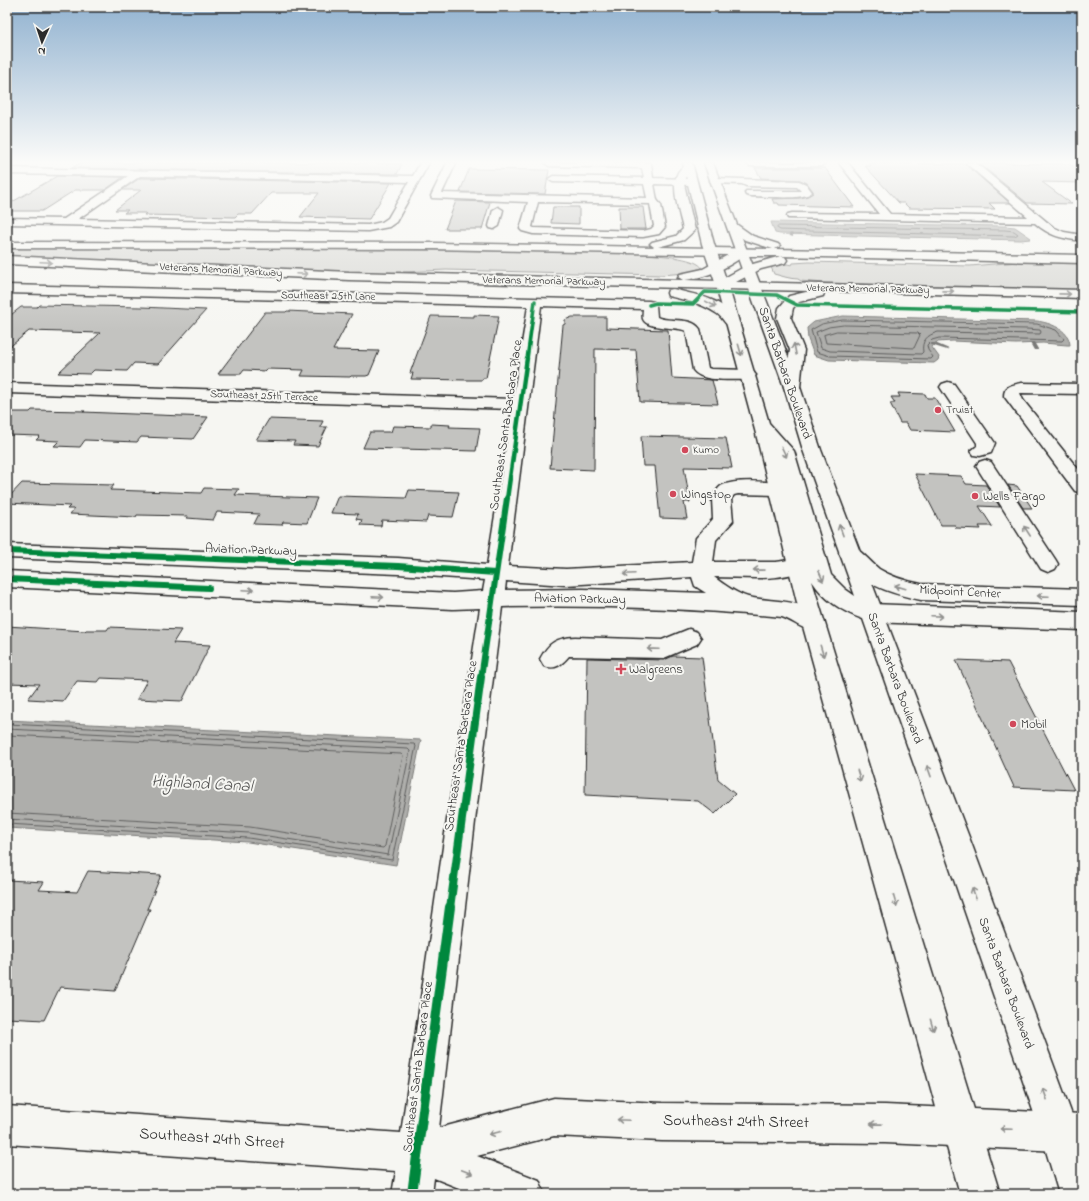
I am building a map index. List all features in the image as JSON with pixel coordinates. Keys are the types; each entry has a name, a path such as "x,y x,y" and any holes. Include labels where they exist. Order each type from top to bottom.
{"main road":[{"path":"67,222 71,219"},
{"path":"7,221 361,228 378,227 393,219"},
{"path":"494,219 494,226"},
{"path":"529,219 526,229 533,231 643,234 655,232 660,227 659,219"},
{"path":"608,219 608,233"},
{"path":"373,245 471,242 643,245 669,242 683,237 689,230 687,219"},
{"path":"699,219 722,285 748,375 813,623 945,1069 980,1194"},
{"name":"Santa Barbara Boulevard","path":"729,219 792,387 812,450 849,553 957,845 1070,1132 1079,1194"},
{"path":"966,219 1038,220 1054,232 1070,237 1082,238"},
{"path":"732,226 755,241 790,248 1017,253 1057,258"},
{"name":"Veterans Memorial Parkway","path":"7,245 373,245 742,251 1082,259"},
{"path":"381,277 442,273 676,278 700,274 716,268 742,251"},
{"path":"722,285 752,277 768,262 790,260 968,263 1022,257"},
{"name":"Veterans Memorial Parkway","path":"7,260 381,277 722,285 752,277 838,289 1082,294"},
{"path":"381,277 423,286 678,293 698,298 716,306 723,311 733,324"},
{"name":"Southeast 25th Lane","path":"7,289 649,305 650,319 656,323 682,325 693,329 701,370 708,374 748,375"},
{"path":"792,387 797,350 784,318 786,308 790,302 800,297 838,289"},
{"name":"Southeast Santa Barbara Place","path":"412,1194 495,573 535,301"},
{"path":"948,387 986,443 982,458 1048,564"},
{"name":"Southeast 25th Terrace","path":"7,388 521,404"},
{"path":"1082,389 1015,388 1012,391 1012,396 1082,487"},
{"name":"Midpoint Center","path":"761,421 785,451 821,578 832,592 848,604 871,613 898,615 1082,621"},
{"path":"744,605 721,593 703,580 702,558 706,538 723,521 721,499 727,491 736,488 778,489"},
{"name":"Aviation Parkway","path":"7,551 398,566 566,577 702,569 776,570 787,569 797,565"},
{"name":"Midpoint Center","path":"849,553 861,567 873,577 896,586 921,592 1082,597"},
{"path":"651,600 674,595 683,590 694,583 702,569"},
{"name":"Aviation Parkway","path":"7,579 453,601 583,597 744,605 782,609 796,613 813,623"},
{"path":"552,659 562,647 575,646 664,649 689,638"},
{"name":"Southeast 24th Street","path":"418,1153 554,1117 662,1122 960,1127 1070,1132"},
{"name":"Southeast 24th Street","path":"7,1125 418,1153 525,1194"}],"shaded area":[{"path":"7,249 354,250 614,253 660,255 679,258 694,262 702,268 685,273 661,275 446,270 383,273 7,256"},
{"path":"809,262 970,266 1018,262 1082,263 1082,290 824,283 801,281 774,274 771,267"}],"water":[{"path":"771,222 1005,226 1015,227 1031,238 1021,240 780,234 775,233"},
{"path":"843,316 1037,321 1048,323 1063,331 1069,339 1070,345 1043,343 1016,344 953,341 937,342 931,346 939,357 934,363 829,360 814,355 808,339 807,328 814,322"},
{"name":"Highland Canal","path":"7,720 421,740 396,865 248,842 7,828"}],"building":[{"path":"449,219 485,219 482,229 445,229"},
{"path":"551,219 579,219 579,224 551,223"},
{"path":"620,219 645,219 646,229 620,229"},
{"path":"39,305 206,310 158,364 134,363 127,371 94,370 90,374 58,373 100,333 29,331 7,349 7,318 21,307 37,307"},
{"path":"287,311 352,314 333,350 379,351 369,375 350,377 301,376 304,370 267,369 265,371 244,370 241,374 218,374 265,312"},
{"path":"474,315 499,316 486,378 483,378 482,380 411,379 413,373 410,373 431,316 474,317"},
{"path":"572,317 606,317 606,328 668,330 672,378 712,380 718,404 640,402 636,350 595,349 594,470 550,468 563,325 565,324 565,320"},
{"name":"Truist","path":"898,393 925,394 927,398 935,398 955,432 910,430 906,423 900,423 890,403 895,403 891,397 900,397"},
{"path":"32,410 208,417 193,439 141,437 137,442 85,440 80,447 54,446 59,441 36,440 40,436 7,435 7,412 30,412"},
{"path":"269,419 323,421 320,427 327,427 318,446 293,445 295,441 256,440"},
{"path":"431,424 450,425 449,427 480,428 476,451 363,448 370,432 391,432 393,426 431,427"},
{"name":"Kumo","path":"641,436 726,438 732,468 684,467 690,502 684,502 687,519 660,518 655,466 643,466"},
{"name":"Wells Fargo","path":"915,474 961,476 966,484 986,485 1000,507 979,506 992,526 979,526 981,529 956,528 955,525 941,525"},
{"path":"22,483 114,485 110,490 201,493 204,488 239,489 235,495 317,498 307,523 283,522 282,525 254,524 259,514 217,512 213,520 187,518 188,516 137,515 136,517 70,514 74,509 67,509 70,506 7,503 7,499"},
{"path":"1008,485 1017,486 1032,508 1023,508"},
{"path":"409,490 459,492 453,517 428,516 426,522 382,520 381,526 360,525 362,520 356,519 358,514 331,513 338,496 406,498"},
{"path":"7,626 85,631 107,630 109,627 181,630 173,643 210,645 182,701 137,699 147,680 101,678 98,682 77,681 63,701 28,699 39,684 7,683"},
{"name":"Walgreens","path":"673,656 702,657 718,780 735,794 715,814 698,801 585,795 587,658 664,660"},
{"name":"Mobil","path":"956,660 1008,662 1074,790 1014,787"},
{"path":"88,871 161,875 147,909 150,909 115,991 60,987 44,1020 7,1018 7,880 44,882 39,890 77,892"}],"waterway":[{"path":"1032,343 1036,349"},
{"path":"933,344 947,349"}],"cycle path":[{"path":"649,305 656,303 693,304 705,292 777,295 797,305 1082,312"},
{"path":"412,1194 462,813 535,301"},
{"path":"7,551 398,566 495,573"},
{"path":"7,579 209,588"}],"place":[{"name":"Truist","path":"938,410"},
{"name":"Kumo","path":"685,450"},
{"name":"Wingstop","path":"673,494"},
{"name":"Wells Fargo","path":"975,496"},
{"name":"Walgreens","path":"621,669"},
{"name":"Mobil","path":"1013,724"}]}
